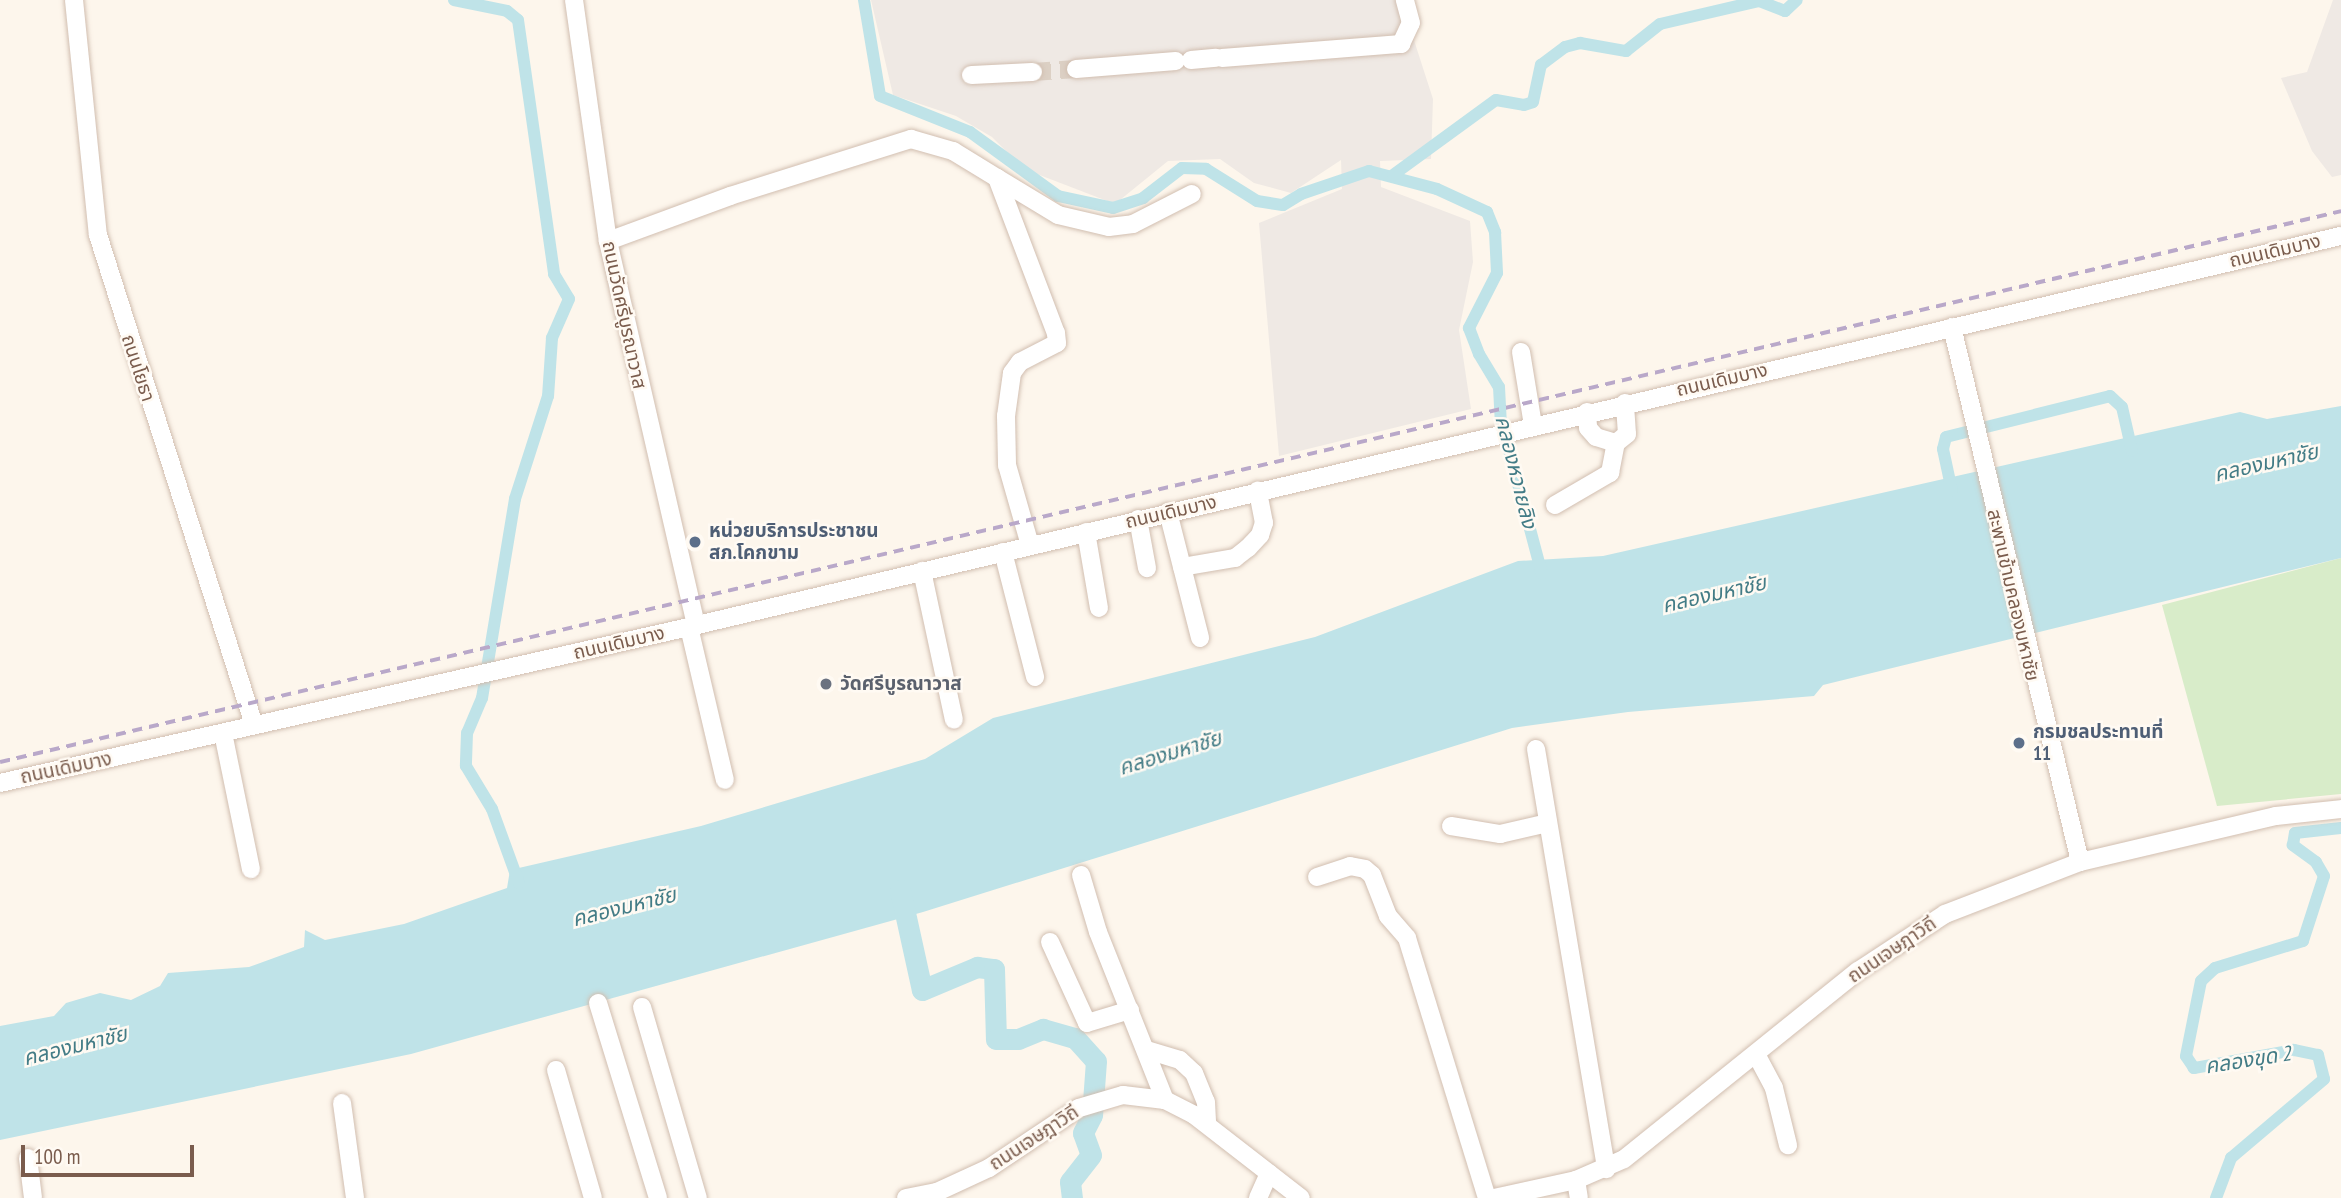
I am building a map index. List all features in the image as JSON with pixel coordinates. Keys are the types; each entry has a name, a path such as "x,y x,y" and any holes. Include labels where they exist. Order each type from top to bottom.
{"street":[{"name":"ถนนโยธา","path":"74,0 98,235 254,725"},
{"name":"ถนนวัดศรีบูรณาวาส","path":"574,0 608,241 725,780"},
{"path":"1076,69 1401,44 1411,23 1405,0"},
{"path":"971,75 1033,72"},
{"path":"608,241 730,196 911,139 953,151 1058,215 1109,227 1133,224 1192,194"},
{"path":"997,178 1057,343 1020,362 1012,373 1006,416 1007,466 1030,545"},
{"name":"ถนนเดิมบาง","path":"0,783 692,626 1625,403 2341,236"},
{"name":"สะพานข้ามคลองมหาชัย","path":"1952,327 2045,730 2080,862"},
{"path":"1521,352 1524,427"},
{"path":"1555,505 1610,473 1616,443 1627,434 1625,403"},
{"path":"1587,412 1588,428 1596,437 1616,443"},
{"path":"1182,567 1235,558 1248,548 1264,523 1258,491"},
{"path":"1168,512 1200,638"},
{"path":"1138,519 1147,569"},
{"path":"1086,532 1099,608"},
{"path":"1003,552 1035,677"},
{"path":"922,571 954,720"},
{"path":"223,733 251,869"},
{"path":"1536,749 1606,1169"},
{"name":"ถนนเจษฎาวิถี","path":"1494,1198 1577,1189 1625,1159 1913,932 2000,890 2080,862 2276,816 2341,810"},
{"path":"1451,826 1500,834 1548,823"},
{"path":"1317,877 1350,866 1365,869 1372,875 1388,916 1407,937 1487,1198"},
{"path":"1081,875 1098,932 1165,1100"},
{"path":"1050,942 1087,1023 1130,1010"},
{"path":"597,1003 659,1198"},
{"path":"642,1007 698,1198"},
{"path":"1147,1050 1180,1060 1194,1073 1206,1102 1207,1125"},
{"path":"1756,1054 1776,1095 1788,1145"},
{"path":"556,1070 593,1198"},
{"name":"ถนนเจษฎาวิถี","path":"906,1198 937,1192 989,1168 1086,1105 1110,1097 1139,1095 1165,1100 1207,1125 1301,1198"},
{"path":"342,1103 355,1198"},
{"path":"28,1158 33,1198"},
{"path":"1258,1198 1269,1173"}],"shaded area":[{"path":"871,0 1401,0 1433,99 1431,159 1380,161 1381,187 1470,221 1473,262 1459,330 1471,409 1279,456 1259,223 1342,189 1341,160 1291,193 1254,183 1220,159 1168,161 1115,204 1024,169 992,137 956,116 893,95"},
{"path":"2333,0 2341,0 2341,175 2332,177 2312,151 2281,78 2307,72"}],"green space":[{"path":"2341,558 2341,794 2217,806 2162,605"}],"water":[{"name":"คลองมหาชัย","path":"2341,406 2341,558 1823,685 1814,696 1628,712 1512,728 923,912 411,1054 0,1140 0,1026 54,1016 66,1003 100,993 131,1000 160,986 168,973 249,967 304,947 305,930 325,940 404,924 507,888 510,870 701,826 925,759 993,718 1315,637 1518,561 1603,556 2240,412 2267,419"}],"waterway":[{"path":"454,0 507,11 518,20 554,274 569,299 552,338 548,396 515,499 482,698 467,733 466,766 492,809 519,883"},
{"name":"คลองหวายลิง","path":"864,0 880,96 970,132 1058,196 1113,208 1143,198 1182,168 1206,169 1257,201 1283,205 1301,194 1369,171 1437,189 1487,212 1495,232 1497,273 1469,328 1479,354 1499,387 1501,420 1542,574"},
{"path":"1393,175 1496,100 1524,105 1533,102 1541,65 1565,47 1580,43 1626,51 1660,24 1759,1 1785,11 1797,0"},
{"path":"1952,491 1943,449 1946,437 2110,396 2122,407 2132,451"},
{"name":"คลองขุด 2","path":"2216,1198 2231,1158 2324,1079 2318,1055 2294,1050 2194,1068 2186,1056 2201,981 2215,968 2303,941 2324,876 2316,862 2293,845 2295,833 2341,828"},
{"path":"900,890 922,990 977,967 994,969 996,1039 1018,1039 1043,1029 1075,1038 1096,1061 1092,1115 1083,1133 1091,1155 1070,1182 1072,1198"}],"tunnel":[{"path":"1033,72 1076,69"}],"railway":[{"path":"0,762 2341,211"}],"place":[{"name":"หน่วยบริการประชาชน สภ.โคกขาม","path":"695,542"},
{"name":"วัดศรีบูรณาวาส","path":"826,684"},
{"name":"กรมชลประทานที่ 11","path":"2019,743"}]}
